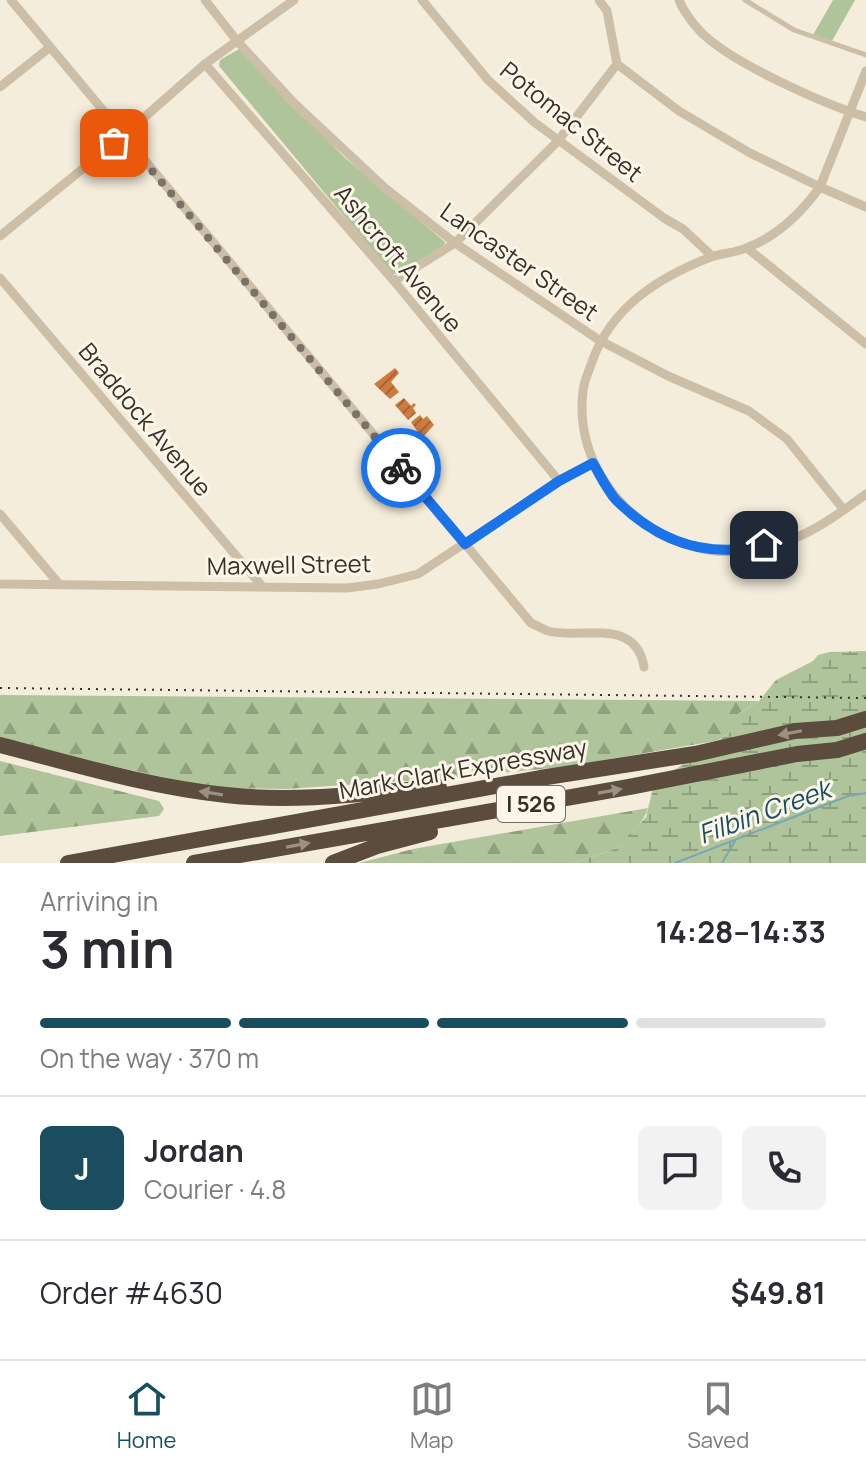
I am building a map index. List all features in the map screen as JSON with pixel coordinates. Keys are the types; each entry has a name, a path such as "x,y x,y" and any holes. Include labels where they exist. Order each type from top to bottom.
{"highway":[{"name":"Mark Clark Expressway","path":"68,863 540,778 695,754 795,731 837,728 866,719"},
{"name":"Mark Clark Expressway","path":"194,863 574,797 797,754 837,750 866,741"},
{"path":"0,745 177,788 246,797 334,795 540,778"},
{"path":"333,863 404,838 574,797"}],"street":[{"path":"11,0 531,623 550,631 611,633 636,648 644,667"},
{"name":"Lancaster Street","path":"205,0 237,41 293,102 385,188 455,243 599,340 668,376 749,411 787,439 844,510"},
{"path":"0,236 123,136 205,64 294,0"},
{"name":"Potomac Street","path":"422,0 488,80 558,141 683,229 712,256"},
{"path":"599,0 607,11 617,64 679,111 750,153 866,207"},
{"path":"679,0 699,31 731,55 866,117"},
{"path":"0,87 49,48"},
{"name":"Ashcroft Avenue","path":"205,64 394,281 559,481"},
{"path":"394,281 455,243 558,141 617,64"},
{"path":"866,71 820,187 801,212 780,229 747,248 712,256 666,277 641,293 599,340 583,388 582,416 593,463 615,498 655,532 699,549 737,552 808,533 866,494"},
{"path":"747,248 866,344"},
{"name":"Braddock Avenue","path":"0,278 261,585"},
{"name":"Maxwell Street","path":"0,584 347,588 378,584 418,574 559,481 593,463"},
{"path":"0,514 59,584"}],"lane":[{"path":"745,0 794,30 866,55"}],"green space":[{"path":"833,0 855,0 832,41 813,35"},
{"path":"239,49 344,157 445,242 444,245 399,274 392,274 219,66 220,60"},
{"path":"866,651 866,863 574,863 623,846 646,817 654,784 739,726 737,715 759,701 776,680 813,661 818,655"},
{"path":"0,695 759,701 738,714 740,726 716,741 563,767 285,789 212,788 72,757 0,737"},
{"path":"0,761 159,801 164,809 159,816 0,836"},
{"path":"648,808 623,846 574,863 359,863 413,849"}],"building":[{"path":"395,368 399,373 391,382 399,392 390,399 374,384"},
{"path":"404,398 411,406 416,405 413,408 416,413 408,420 395,405"},
{"path":"420,415 423,419 427,416 434,425 422,438 411,422"}],"waterway":[{"name":"Filbin Creek","path":"675,863 848,796 866,793"},
{"path":"722,863 735,841"}],"railway":[{"path":"0,688 866,698"}],"way so far":[{"path":"114,143 123,136 401,468"}],"route":[{"path":"401,468 465,544 559,481 593,463 615,498 655,532 699,549 737,552 764,545"}]}
